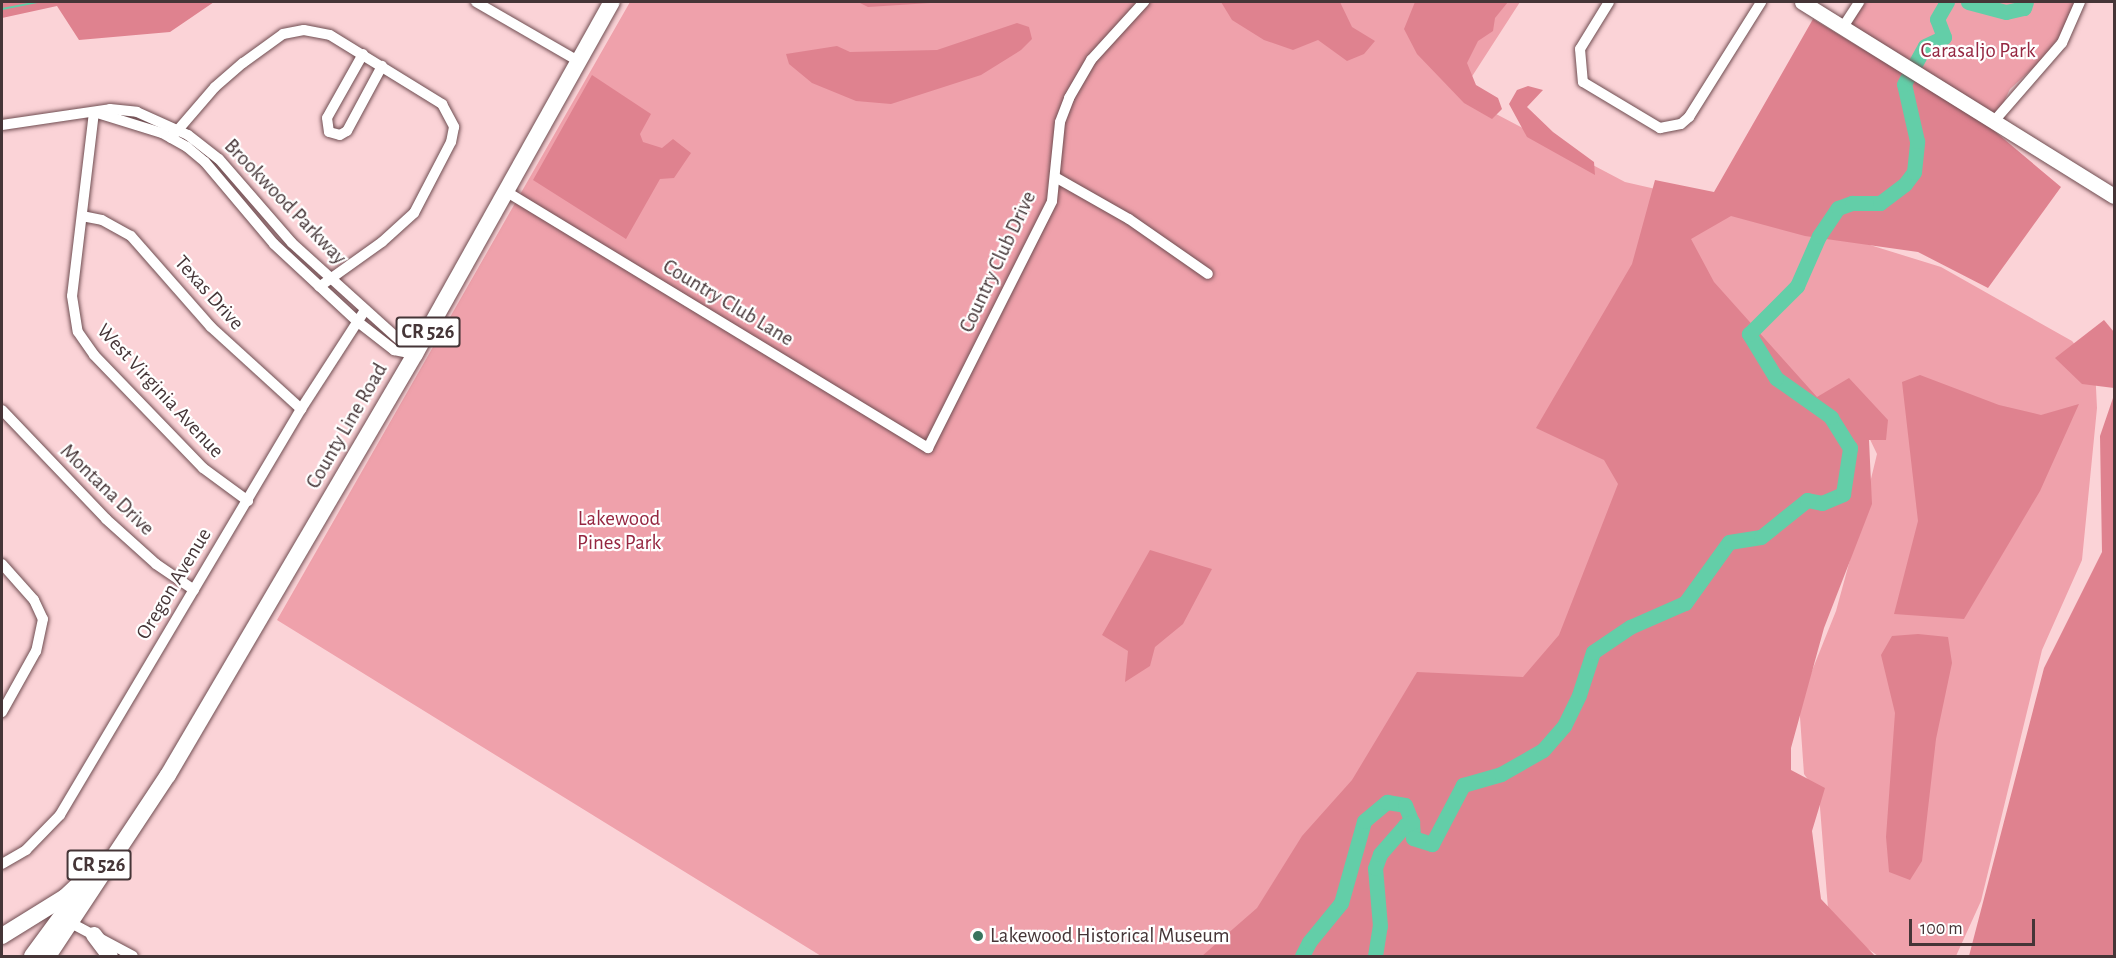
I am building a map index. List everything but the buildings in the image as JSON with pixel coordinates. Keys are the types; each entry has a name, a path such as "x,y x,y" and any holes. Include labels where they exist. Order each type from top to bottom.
{"main road":[{"name":"County Line Road","path":"48,957 168,776 415,354 612,2"},
{"path":"1802,2 2115,196"},
{"name":"County Line Road","path":"32,957 168,776"},
{"path":"2,936 65,897 99,865"},
{"path":"94,935 110,957"}],"street":[{"path":"476,2 578,60"},
{"name":"Country Club Drive","path":"928,448 1052,201 1060,122 1069,98 1091,60 1144,2"},
{"path":"1609,2 1580,50 1583,82 1652,126 1669,128 1689,117 1761,2"},
{"path":"1843,27 1859,2"},
{"path":"1995,120 2062,44 2080,2"},
{"path":"174,134 215,87 283,34 315,30 363,54 442,104 454,127 451,142 414,213 382,242 319,287"},
{"path":"363,54 327,118 329,132 340,135 347,131 382,66"},
{"name":"Brookwood Parkway","path":"2,125 110,109 137,112 219,159 292,243 365,310 401,337 415,354"},
{"name":"West Virginia Avenue","path":"94,112 72,296 78,332 94,355 203,468 248,501"},
{"name":"Brookwood Parkway","path":"174,134 205,162 274,244 319,287 394,350 415,354"},
{"path":"1055,177 1129,219 1208,274"},
{"name":"Country Club Lane","path":"507,192 928,448"},
{"name":"Texas Drive","path":"82,216 102,220 131,236 211,327 301,409"},
{"name":"Oregon Avenue","path":"2,864 26,850 60,815 301,409 365,310"},
{"name":"Montana Drive","path":"2,410 106,519 156,564 194,590"},
{"path":"2,564 34,600 43,619 36,651 3,708"},
{"path":"71,923 133,957"}],"green space":[{"name":"Lakewood Pines Park","path":"630,2 1520,2 1460,95 1625,182 1786,219 1941,267 2072,341 2095,368 2097,408 2082,560 2042,650 1981,901 1956,956 1878,956 1829,921 1819,795 1804,774 1799,703 1836,611 1877,454 1865,429 1645,454 1729,542 1302,956 821,956 277,620"},
{"name":"Carasaljo Park","path":"1859,2 2075,2 2062,33 2041,61 2010,89 1995,120 1843,27"}],"shaded area":[{"path":"2,2 214,2 170,32 79,40 57,6 2,18"},
{"path":"858,2 929,2 930,3 868,7"},
{"path":"1221,2 1340,2 1352,27 1375,41 1364,54 1347,61 1318,40 1293,50 1264,40 1232,20"},
{"path":"1415,2 1508,2 1495,18 1493,31 1478,41 1467,63 1476,85 1498,98 1502,109 1492,119 1464,103 1417,54 1404,29"},
{"path":"1813,19 1986,124 2061,187 1988,288 1918,252 1805,236 1731,216 1691,239 1714,282 1817,397 1849,378 1888,420 1886,440 1869,440 1872,504 1824,628 1791,748 1791,770 1825,788 1812,831 1821,899 1875,956 1202,956 1257,908 1302,836 1352,780 1417,672 1523,677 1559,635 1618,484 1604,460 1536,428 1632,264 1655,180 1714,192"},
{"path":"1017,23 1029,27 1032,39 1021,50 981,75 891,104 856,101 812,83 789,64 786,54 837,46 850,52 937,50"},
{"path":"592,75 651,114 640,134 643,142 662,148 673,139 691,153 674,178 660,179 626,239 533,180"},
{"path":"1528,86 1543,90 1527,107 1553,132 1594,162 1595,175 1527,137 1509,104 1517,90"},
{"path":"2104,320 2114,332 2114,388 2082,384 2055,358"},
{"path":"1920,375 1999,405 2041,415 2079,404 2040,491 1964,619 1894,614 1918,521 1902,382"},
{"path":"2114,395 2114,956 1969,956 2044,668 2102,552 2100,436"},
{"path":"1150,550 1212,569 1183,624 1155,647 1150,666 1125,682 1128,651 1102,635"},
{"path":"1918,634 1948,637 1952,663 1936,739 1922,861 1910,880 1889,872 1886,837 1895,713 1881,655 1892,636"}],"waterway":[{"path":"2,9 37,2"},
{"path":"1302,956 1309,942 1341,903 1364,821 1387,802 1405,805 1412,822 1413,838 1432,844 1463,785 1501,774 1543,750 1564,726 1579,695 1593,652 1630,627 1685,603 1729,542 1761,537 1807,500 1822,503 1843,494 1850,448 1831,417 1776,378 1749,334 1797,286 1819,236 1838,208 1852,203 1880,203 1905,184 1914,172 1917,141 1904,84 1925,46 1944,37 1937,19 1947,2"},
{"path":"1968,2 2006,12 2024,8 2026,2"},
{"path":"1375,956 1380,926 1375,868 1380,854 1405,825 1412,822"}],"place":[{"name":"Lakewood Historical Museum","path":"978,936"}]}
